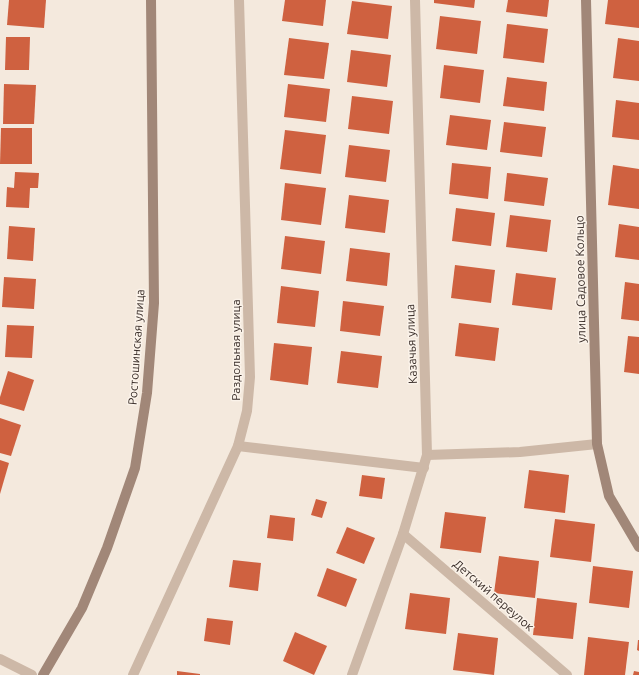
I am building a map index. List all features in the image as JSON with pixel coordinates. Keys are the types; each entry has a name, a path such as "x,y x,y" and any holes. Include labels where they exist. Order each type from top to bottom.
{"main road":[{"name":"Ростошинская улица","path":"43,675 82,608 107,548 135,468 147,392 154,303 151,0"},
{"name":"улица Садовое Кольцо","path":"586,0 597,444 608,496 639,547"}],"street":[{"name":"Раздольная улица","path":"133,675 238,446 247,411 250,377 239,0"},
{"name":"Казачья улица","path":"352,675 403,534 427,455 415,0"},
{"path":"427,455 520,452 597,444"},
{"path":"238,446 424,468"},
{"name":"Детский переулок","path":"403,534 567,675"},
{"path":"0,659 32,675"}],"building":[{"path":"9,0 46,0 44,28 7,25"},
{"path":"285,0 326,0 323,26 282,21"},
{"path":"434,0 475,0 474,8 434,3"},
{"path":"508,0 549,0 547,17 506,12"},
{"path":"608,0 639,0 639,28 605,24"},
{"path":"352,1 392,6 388,39 347,34"},
{"path":"440,16 481,21 477,54 436,49"},
{"path":"507,24 548,29 544,63 503,58"},
{"path":"6,37 30,37 29,70 5,70"},
{"path":"289,38 329,43 324,79 284,75"},
{"path":"618,38 639,41 639,81 613,78"},
{"path":"351,50 391,55 387,87 347,82"},
{"path":"444,65 484,70 480,103 440,98"},
{"path":"507,77 547,82 544,111 503,106"},
{"path":"4,84 36,85 34,124 3,124"},
{"path":"288,84 330,89 326,122 284,117"},
{"path":"352,96 393,101 389,134 348,129"},
{"path":"616,100 639,103 639,140 612,137"},
{"path":"450,115 491,120 487,150 446,145"},
{"path":"504,122 546,127 542,157 500,152"},
{"path":"1,128 32,128 32,164 0,164"},
{"path":"285,130 326,135 321,174 280,169"},
{"path":"349,145 390,150 386,182 345,177"},
{"path":"452,163 491,167 488,199 449,194"},
{"path":"613,165 639,169 639,209 608,205"},
{"path":"15,172 39,173 38,188 30,188 29,208 6,207 7,187 14,188"},
{"path":"507,173 548,178 544,206 504,201"},
{"path":"285,183 326,188 321,225 281,220"},
{"path":"349,195 389,200 385,233 345,228"},
{"path":"456,208 495,213 491,246 452,241"},
{"path":"510,215 551,220 547,252 506,247"},
{"path":"619,224 639,227 639,260 615,257"},
{"path":"9,226 35,228 33,261 7,259"},
{"path":"285,236 325,241 321,274 281,269"},
{"path":"350,248 390,253 387,286 346,281"},
{"path":"455,265 495,270 491,303 451,298"},
{"path":"516,273 556,278 552,310 512,305"},
{"path":"4,277 36,279 34,309 2,307"},
{"path":"625,282 639,284 639,321 621,319"},
{"path":"281,286 319,291 315,327 277,323"},
{"path":"343,301 384,306 380,336 340,331"},
{"path":"459,323 499,328 495,361 455,356"},
{"path":"7,325 34,326 32,358 5,357"},
{"path":"628,336 639,337 639,374 624,372"},
{"path":"274,343 312,347 308,385 270,380"},
{"path":"341,351 382,356 378,388 337,383"},
{"path":"8,371 34,380 24,411 0,404 0,397"},
{"path":"0,418 21,425 11,456 0,453"},
{"path":"0,460 9,463 0,494"},
{"path":"529,470 569,475 565,513 524,508"},
{"path":"362,475 385,478 382,499 359,496"},
{"path":"316,499 327,502 322,518 311,515"},
{"path":"445,512 486,517 481,553 440,548"},
{"path":"270,515 295,518 293,541 267,538"},
{"path":"555,519 595,524 591,562 550,557"},
{"path":"347,527 375,538 364,564 336,553"},
{"path":"499,556 539,561 535,598 494,593"},
{"path":"233,560 261,563 258,591 229,587"},
{"path":"593,566 633,571 629,608 589,603"},
{"path":"327,568 357,579 346,607 317,596"},
{"path":"410,593 450,598 446,634 405,629"},
{"path":"537,598 577,603 573,639 533,635"},
{"path":"207,618 233,621 230,645 204,641"},
{"path":"295,632 327,646 314,675 283,661"},
{"path":"458,633 498,638 494,675 453,670"},
{"path":"588,637 629,642 625,675 584,675"},
{"path":"639,640 639,651 637,650"},
{"path":"177,671 200,674 200,675 177,675"},
{"path":"634,671 639,672 639,675 633,675"}]}
